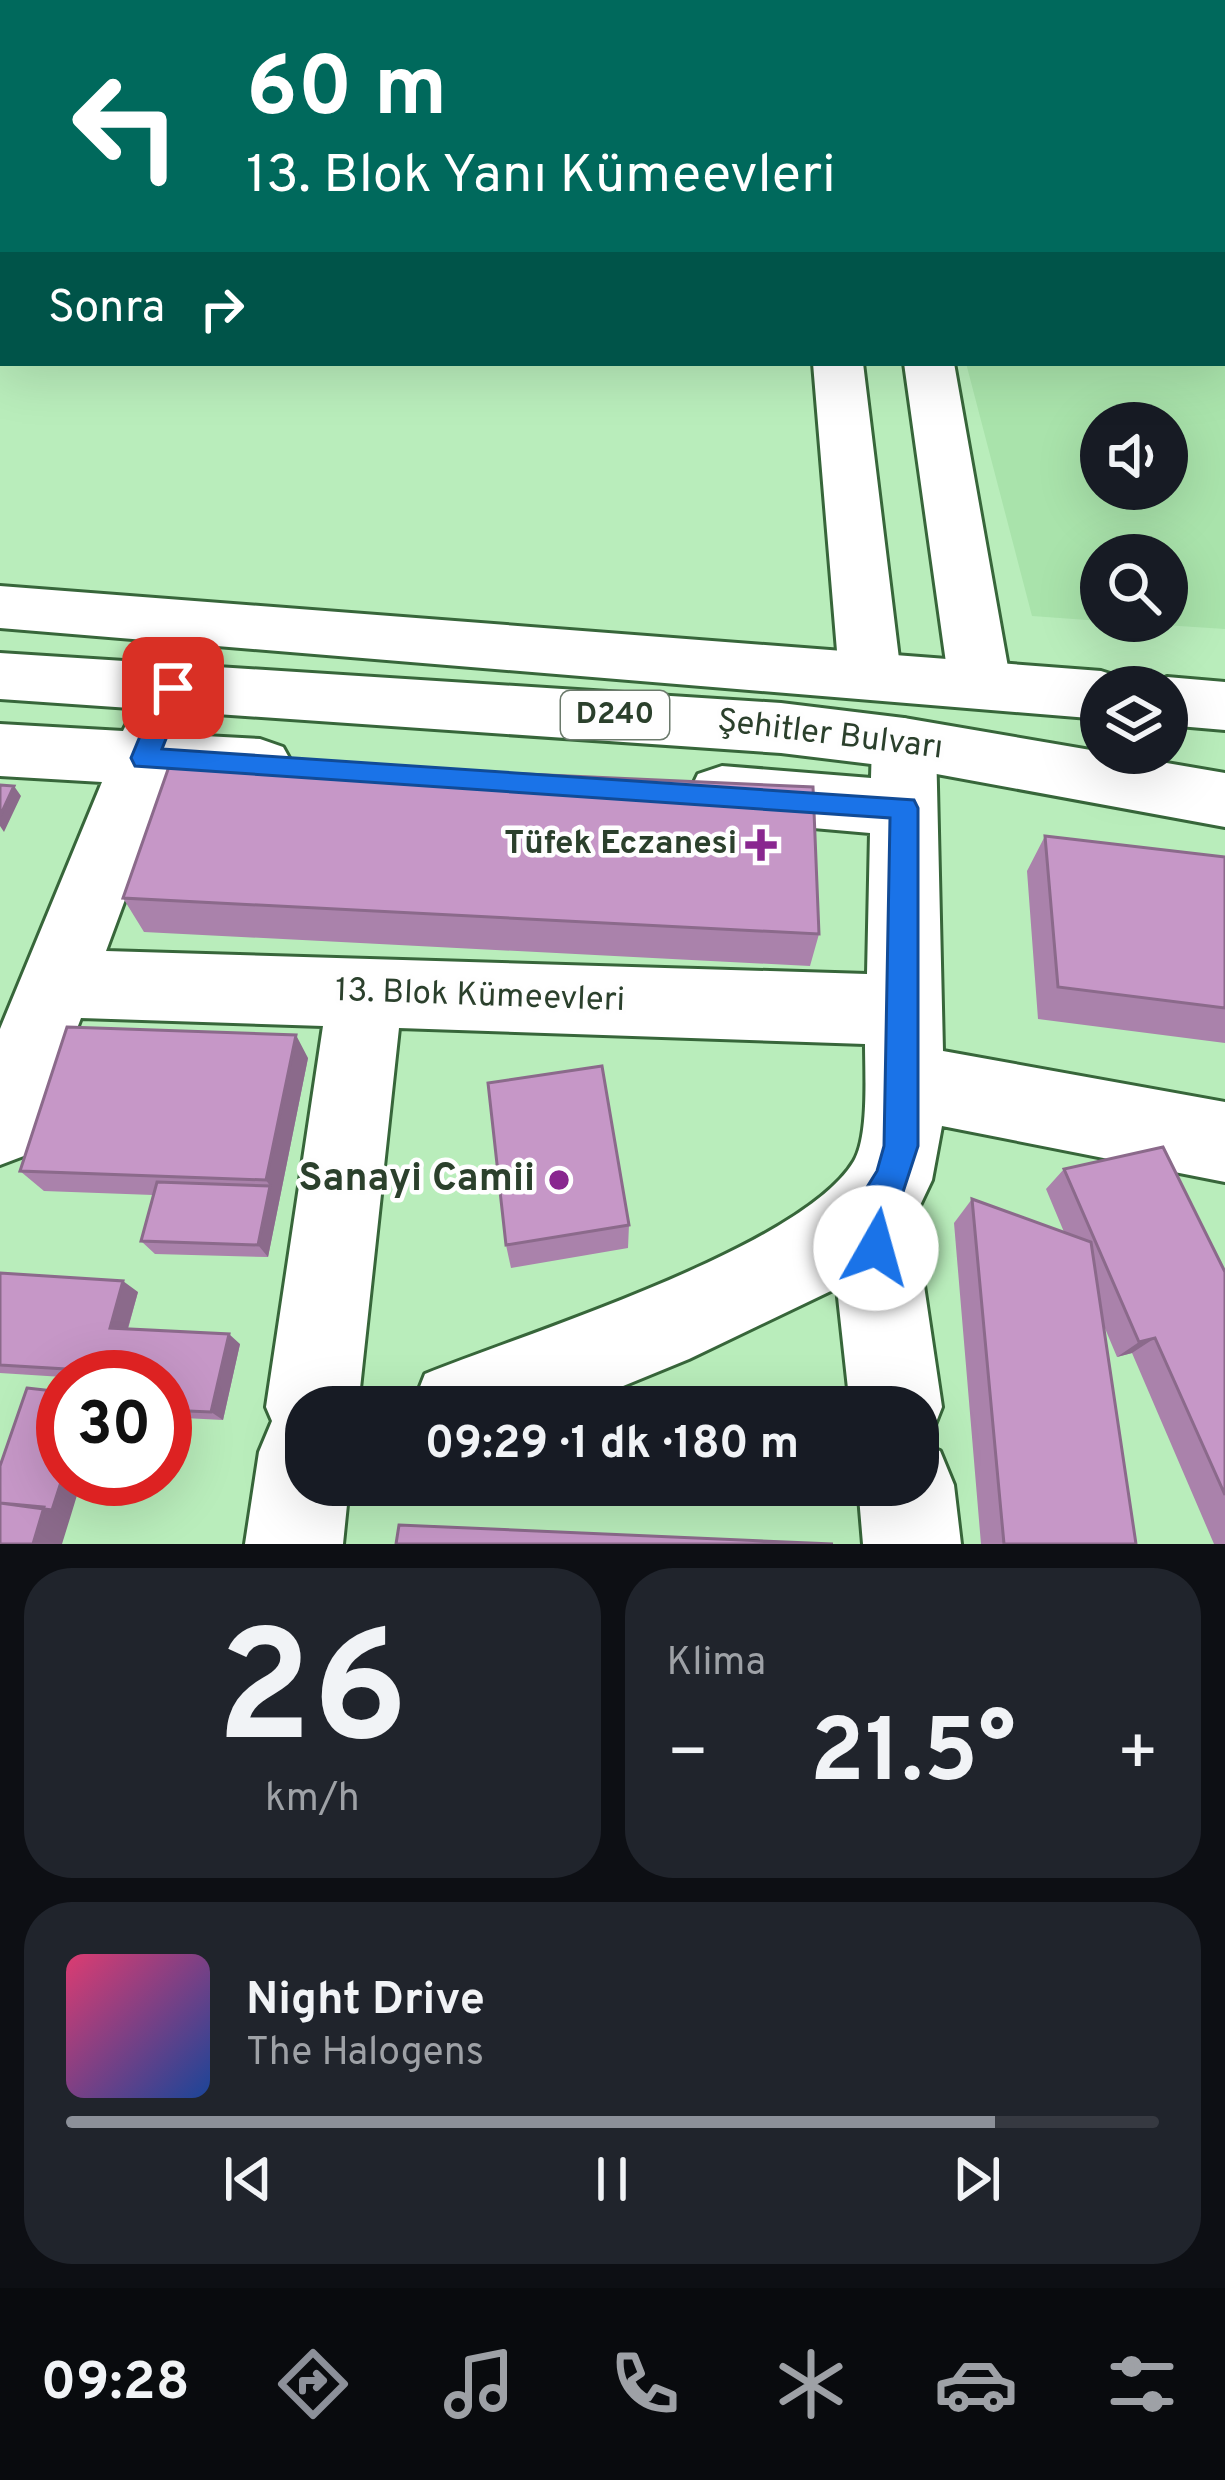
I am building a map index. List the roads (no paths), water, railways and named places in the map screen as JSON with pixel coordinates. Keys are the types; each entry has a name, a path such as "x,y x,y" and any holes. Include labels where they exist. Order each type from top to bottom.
{"street":[{"path":"511,1386 658,1328 797,1264 837,1241 872,1208 891,1180 901,1146 904,1046 893,742 838,366"},
{"path":"929,366 980,684"},
{"name":"Şehitler Bulvarı","path":"0,607 893,742 1225,800"},
{"name":"Şehitler Bulvarı","path":"0,676 636,716 893,742 980,684 1080,692"},
{"path":"0,1126 173,688"},
{"path":"1188,703 1225,706"},
{"path":"655,789 893,742"},
{"path":"0,750 330,770"},
{"name":"13. Blok Kümeevleri","path":"57,983 365,993 904,1046 1225,1142"},
{"path":"315,1386 365,993"},
{"path":"872,1208 893,1386"},
{"path":"908,1506 912,1544"}],"place":[{"name":"Tüfek Eczanesi","path":"761,845"},
{"name":"Sanayi Camii","path":"559,1180"}]}
